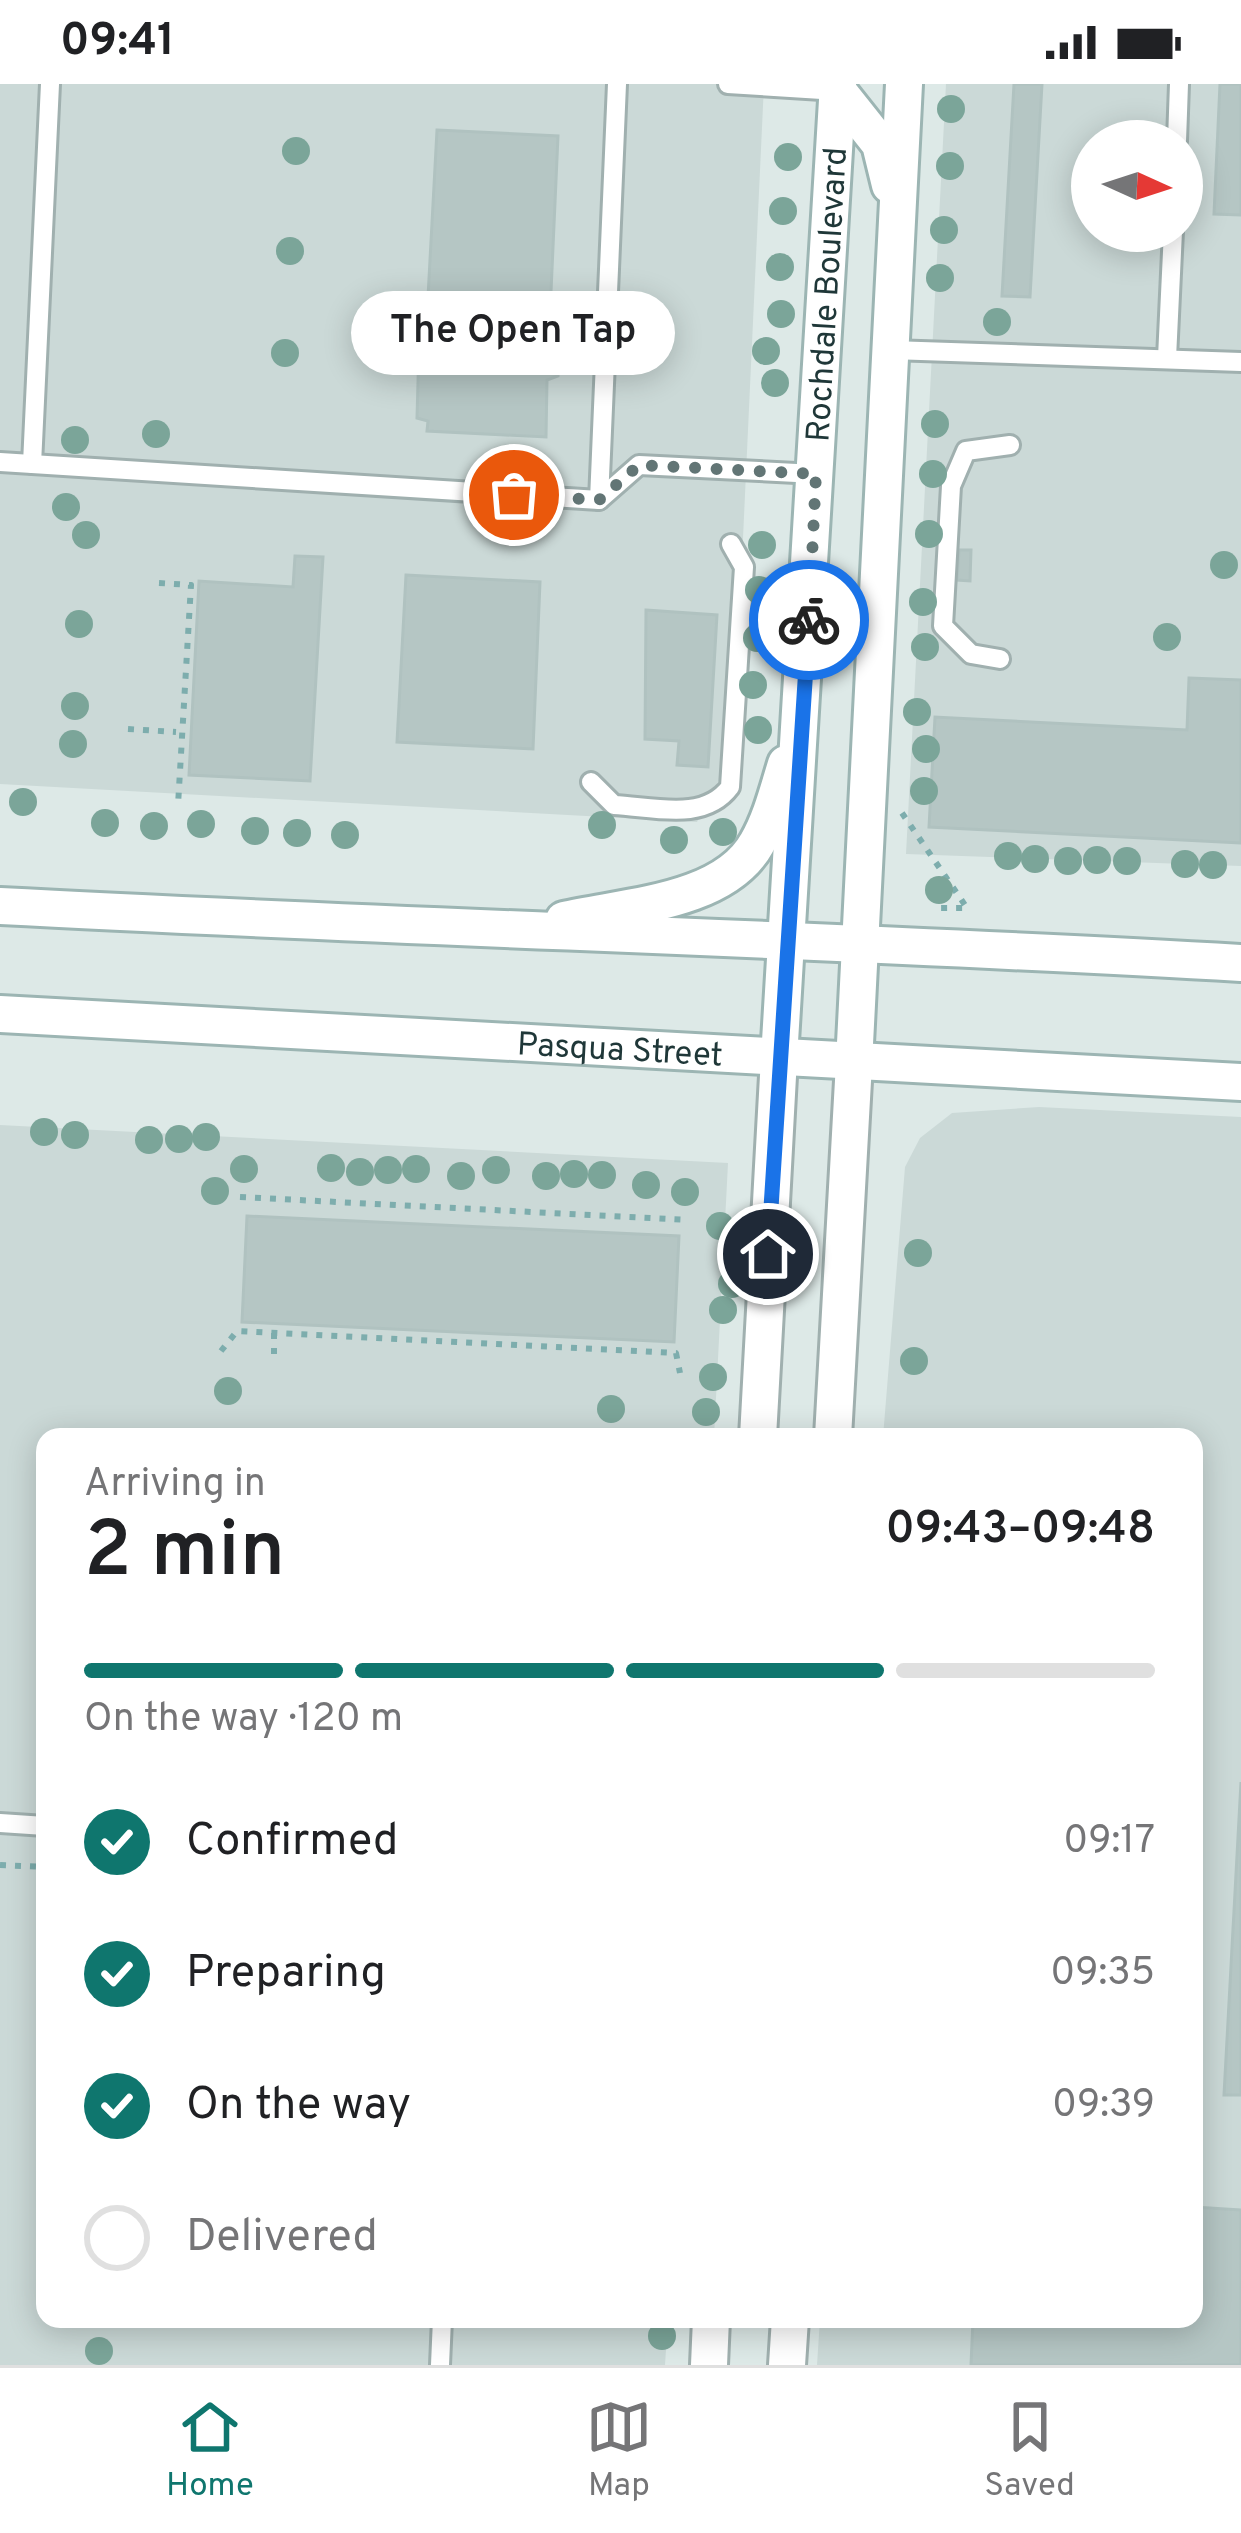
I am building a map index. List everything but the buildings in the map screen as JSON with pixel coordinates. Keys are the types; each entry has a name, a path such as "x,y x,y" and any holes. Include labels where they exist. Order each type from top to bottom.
{"main road":[{"name":"Rochdale Boulevard","path":"833,1428 904,84"},
{"path":"838,87 880,144 897,214"},
{"name":"Rochdale Boulevard","path":"758,1428 838,87"},
{"path":"508,933 706,887 735,870 757,845 802,716"},
{"path":"0,906 508,933 860,940 1241,963"},
{"name":"Pasqua Street","path":"0,1015 1241,1082"},
{"path":"709,2365 711,2328"},
{"path":"787,2365 789,2328"}],"lane":[{"path":"32,464 50,84"},
{"path":"599,500 617,84"},
{"path":"728,84 838,87"},
{"path":"1178,120 1179,84"},
{"path":"1166,358 1172,252"},
{"path":"891,350 1241,362"},
{"path":"1000,659 971,654 943,626 951,486 966,452 1010,445"},
{"path":"0,462 599,500 639,465 816,474"},
{"path":"591,782 614,805 697,809 718,803 730,787 744,567 730,544"},
{"path":"0,1823 36,1825"},
{"path":"440,2365 442,2328"}],"path":[{"path":"160,584 191,586 178,806"},
{"path":"128,729 176,732"},
{"path":"902,813 967,908 928,908"},
{"path":"240,1196 688,1220"},
{"path":"221,1352 237,1331 676,1353 680,1373"},
{"path":"274,1333 274,1354"},
{"path":"0,1865 36,1867"}],"shaded area":[{"path":"0,84 764,84 733,754 697,822 0,784"},
{"path":"946,84 1241,84 1241,866 906,854"},
{"path":"1039,1107 1241,1117 1241,2365 817,2365 819,2328 1203,2328 1203,1428 884,1428 905,1167 920,1138 952,1113"},
{"path":"0,1125 728,1163 714,1428 36,1428 36,2328 667,2328 665,2365 0,2365"}],"way so far":[{"path":"514,495 599,500 639,465 816,474 809,620"}],"place":[{"name":"The Open Tap","path":"514,495"}],"route":[{"path":"768,1254 809,620"}]}
